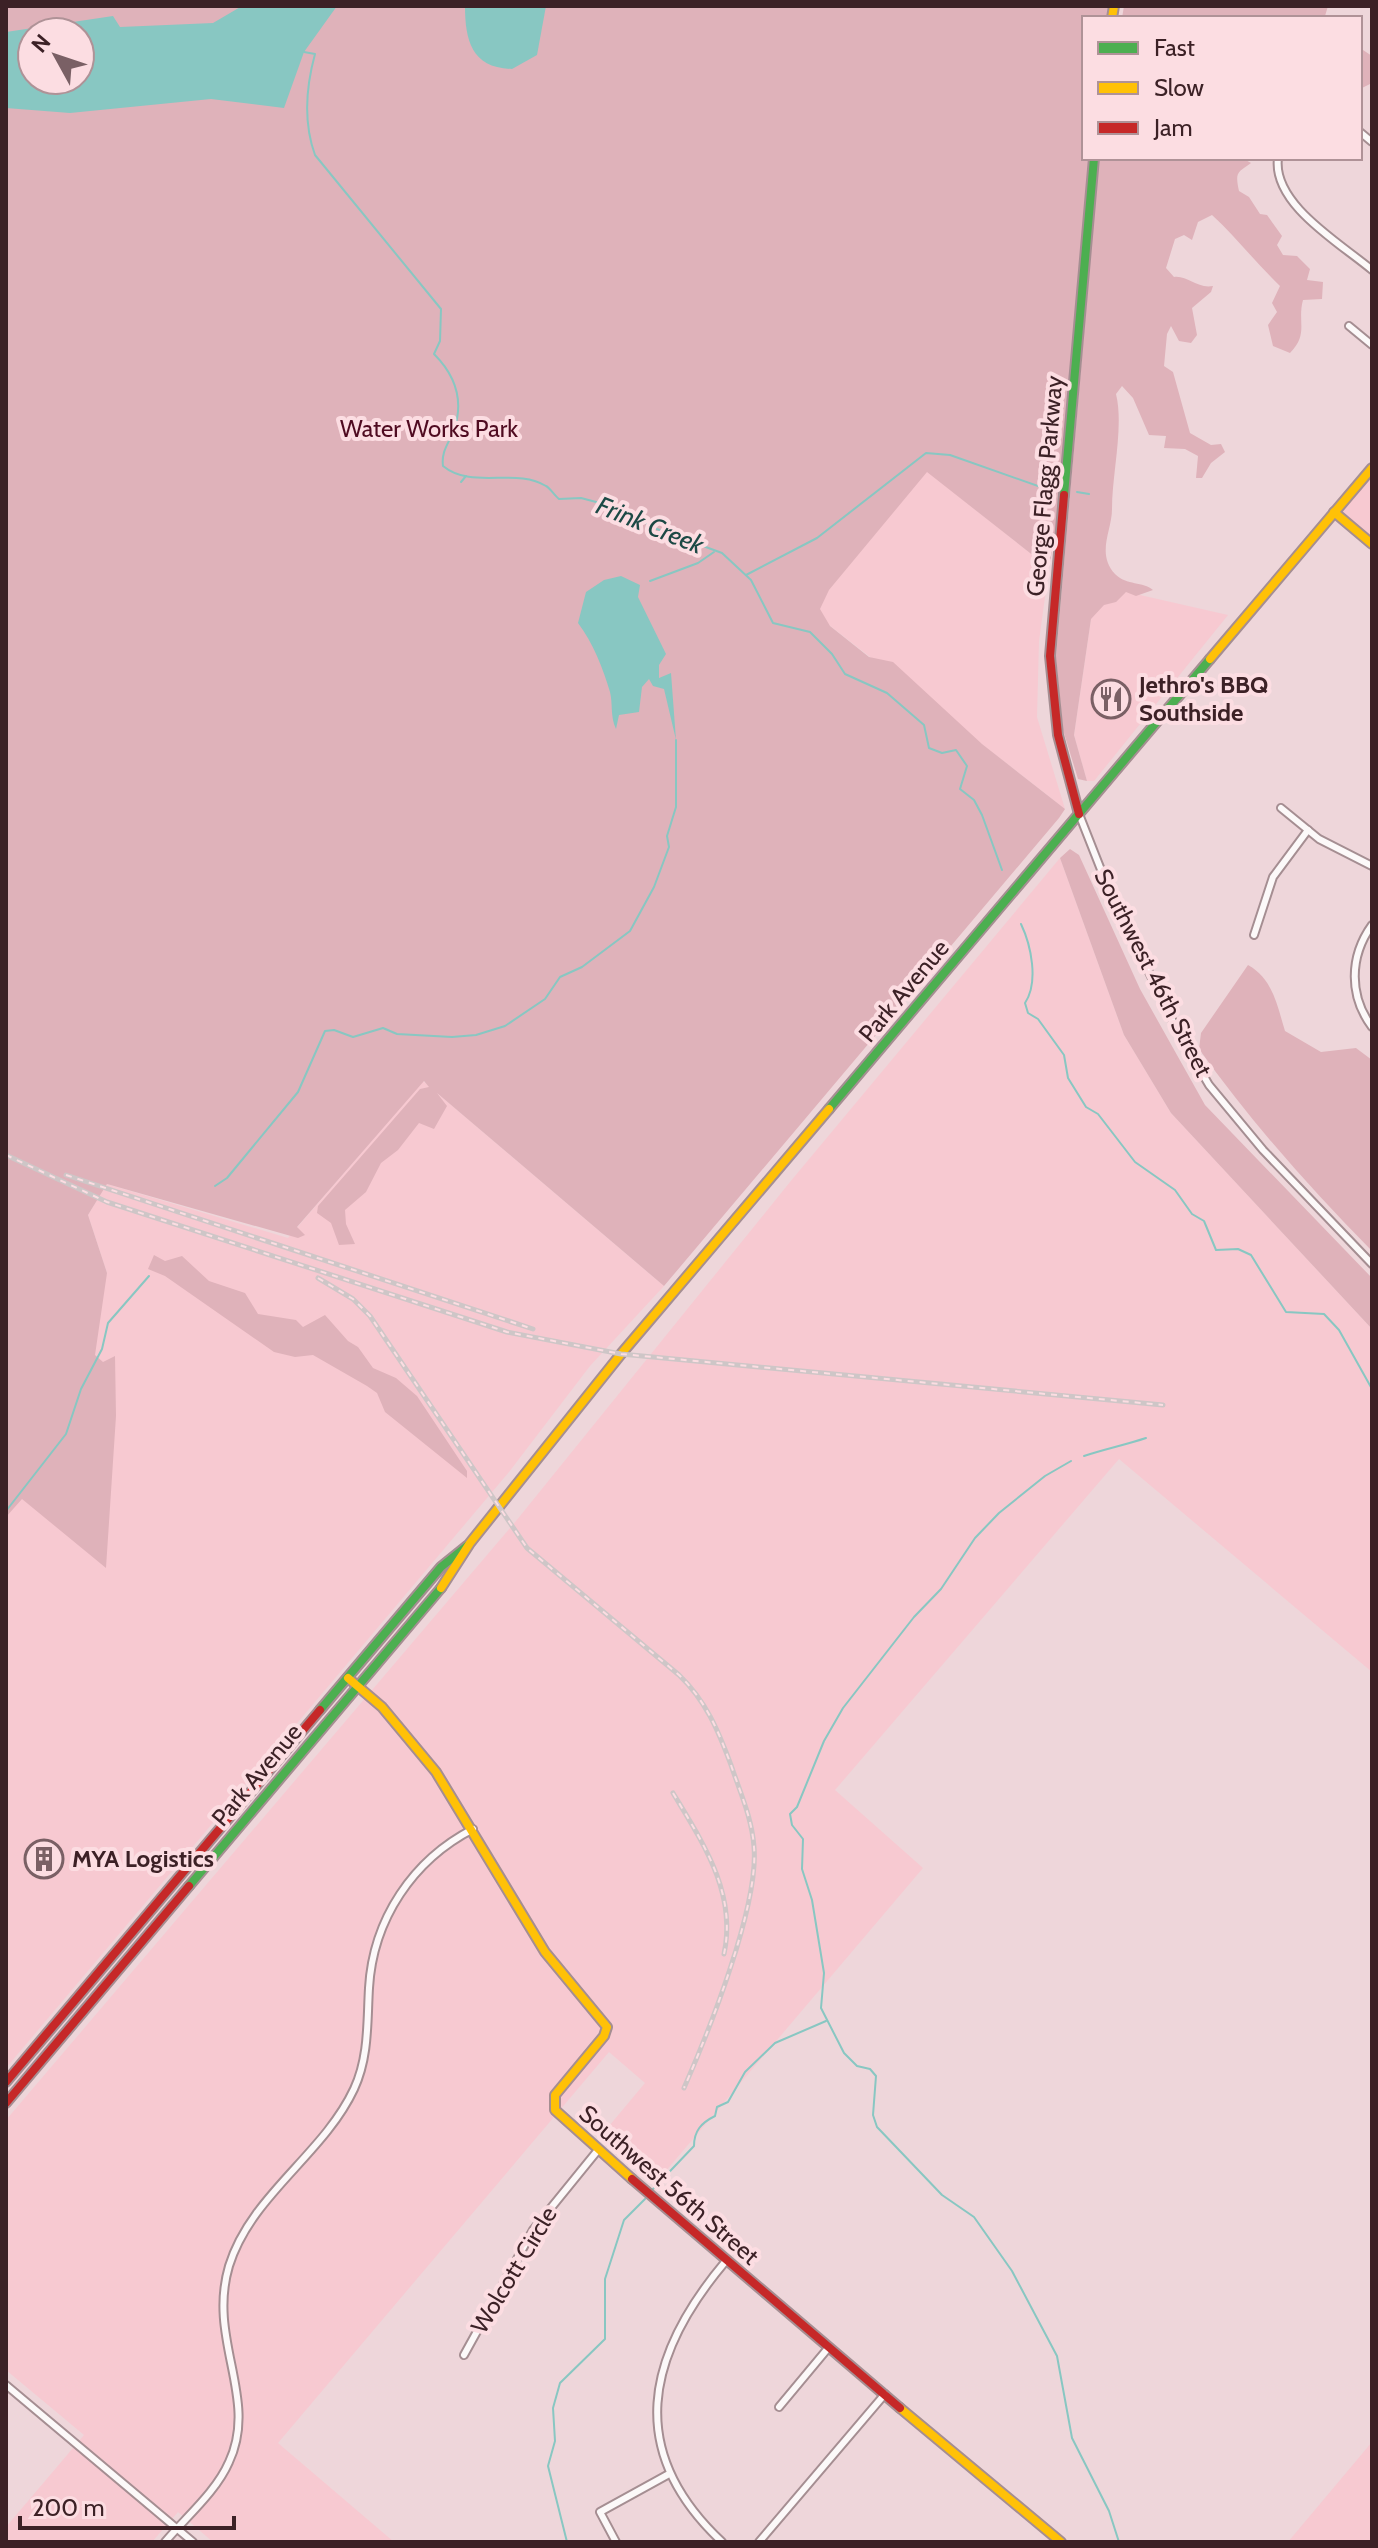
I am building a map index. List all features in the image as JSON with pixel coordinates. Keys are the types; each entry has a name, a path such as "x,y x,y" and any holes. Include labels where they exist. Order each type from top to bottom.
{"main road":[{"name":"George Flagg Parkway","path":"1079,814 1058,735 1050,656 1094,160"},
{"name":"Park Avenue","path":"6,2103 448,1580 470,1543 621,1354 1372,468"},
{"path":"1334,512 1372,544"},
{"name":"Park Avenue","path":"6,2082 441,1567 470,1543"},
{"name":"Southwest 56th Street","path":"348,1678 391,1714 427,1755 474,1828 546,1954 576,1995 607,2027 553,2103 559,2115 725,2262 1061,2542"}],"street":[{"path":"1278,160 1278,180 1284,194 1372,270"},
{"path":"1349,326 1372,345"},
{"path":"1281,808 1331,847 1372,866"},
{"name":"Southwest 46th Street","path":"1079,814 1111,895 1178,1032 1209,1085 1263,1150 1372,1264"},
{"path":"1254,935 1273,877 1308,830"},
{"path":"1372,925 1360,948 1354,973 1359,1005 1372,1027"},
{"path":"165,2542 222,2476 238,2438 238,2396 225,2346 222,2313 225,2280 234,2251 255,2216 353,2092 365,2054 374,1956 393,1906 424,1864 451,1840 474,1828"},
{"name":"Wolcott Circle","path":"464,2355 533,2230 598,2150"},
{"path":"722,2542 704,2526 669,2474 659,2446 655,2401 661,2374 690,2307 725,2262"},
{"path":"779,2407 829,2347"},
{"path":"6,2385 193,2542"},
{"path":"759,2542 885,2394"},
{"path":"616,2542 600,2512 669,2474"}],"shaded area":[{"path":"1372,468 1372,544 1334,512"},
{"path":"927,471 1049,568 1039,641 1037,717 1065,809 811,611"},
{"path":"1096,585 1228,615 1094,781 1087,781 1074,735"},
{"path":"1060,858 1124,1035 1171,1113 1372,1329 1372,1672 1119,1459 835,1790 923,1868 654,2185 599,2138 645,2083 609,2052 278,2443 394,2542 213,2542 178,2512 152,2542 6,2542 6,2527 84,2435 6,2370 6,2120 516,1521 790,1182"},
{"path":"423,1081 664,1286 590,1366 509,1472 6,2068 6,1495 107,1273 88,1215 107,1184 288,1238"},
{"path":"1372,2442 1372,2542 1288,2542"}],"green space":[{"name":"Water Works Park","path":"6,6 1110,6 1108,16 1082,16 1082,160 1091,160 1058,516 1049,568 927,472 829,590 820,609 830,626 869,657 893,662 982,744 1065,809 664,1286 437,1093 447,1106 434,1129 419,1123 398,1150 381,1163 366,1192 345,1210 346,1224 355,1244 339,1245 331,1223 317,1213 318,1206 420,1089 429,1087 424,1081 297,1227 305,1235 298,1238 107,1184 88,1215 107,1273 95,1355 103,1362 115,1356 116,1416 106,1568 22,1499 6,1517"},
{"path":"1124,6 1328,6 1325,16 1122,16"},
{"path":"1362,49 1372,56 1372,83 1362,88"},
{"path":"1099,160 1246,160 1251,163 1238,174 1239,191 1249,197 1260,214 1267,215 1282,236 1277,245 1283,255 1297,256 1310,269 1307,280 1323,282 1322,299 1303,300 1301,334 1290,353 1273,346 1268,325 1277,312 1272,303 1280,286 1221,223 1212,215 1198,222 1192,240 1184,235 1175,239 1166,268 1174,277 1202,286 1213,286 1211,292 1192,308 1197,335 1191,343 1179,341 1171,326 1167,334 1164,366 1173,372 1190,433 1211,445 1221,444 1225,452 1211,463 1202,478 1196,478 1198,456 1185,449 1164,448 1166,436 1149,435 1133,398 1122,386 1116,394 1118,435 1106,542 1107,558 1109,566 1120,578 1153,590 1136,596 1126,592 1116,602 1104,605 1091,619 1074,735 1087,781 1078,779 1063,730 1056,657"},
{"path":"1070,849 1079,855 1140,989 1205,1105 1372,1278 1372,1329 1171,1113 1124,1035 1060,858"},
{"path":"1248,965 1269,985 1285,1031 1321,1052 1356,1048 1372,1060 1372,1251 1282,1154 1199,1049 1201,1033"},
{"path":"154,1255 165,1261 182,1256 209,1281 245,1293 258,1314 296,1320 303,1327 325,1315 348,1341 358,1347 373,1368 396,1378 417,1396 467,1471 467,1478 385,1412 377,1393 313,1355 295,1357 274,1352 165,1276 148,1269"}],"water":[{"path":"242,6 337,6 304,52 284,108 211,99 70,113 6,108 6,32 16,31 16,96 96,96 96,19 113,16 120,27 213,23"},
{"path":"465,6 546,6 537,55 512,69 488,64 469,41"},
{"path":"621,576 640,585 638,597 666,654 659,665 659,678 671,673 676,740 664,689 653,686 649,679 642,687 639,712 619,715 616,729 604,674 593,647 578,623 586,592 604,580"}],"waterway":[{"name":"Frink Creek","path":"304,52 315,54 307,104 315,155 441,309 440,341 434,354 452,380 458,399 457,419 444,451 443,466 467,477 534,481 548,487 559,499 581,498 615,507 657,529 722,553 751,580 773,623 810,632 832,654 845,674 887,693 924,725 929,748 942,753 956,750 967,766 960,789 974,800 982,815 1002,870"},
{"path":"746,575 817,538 926,453 950,455 1055,492"},
{"path":"461,482 466,476"},
{"path":"1077,492 1089,494"},
{"path":"650,581 698,563 714,552"},
{"path":"215,1186 227,1178 298,1092 325,1031 334,1030 353,1037 383,1028 397,1034 452,1037 476,1035 505,1026 545,999 560,977 582,967 630,931 654,887 669,847 667,836 676,807 676,740"},
{"name":"Frink Creek","path":"1021,924 1028,942 1033,974 1025,1003 1028,1013 1038,1019 1064,1055 1068,1078 1086,1107 1098,1114 1135,1162 1175,1190 1192,1214 1204,1221 1216,1250 1238,1249 1251,1255 1286,1312 1324,1314 1339,1330 1372,1389"},
{"path":"6,1511 66,1434 81,1389 102,1349 108,1323 149,1276"},
{"path":"1084,1456 1146,1438"},
{"path":"1071,1461 1045,1476 999,1513 975,1538 941,1589 914,1617 843,1708 824,1741 797,1807 790,1814 792,1825 803,1839 802,1869 812,1900 824,1973 821,2008 844,2053 857,2066 870,2069 876,2076 873,2115 877,2127 942,2195 974,2217 1012,2271 1057,2356 1072,2438 1109,2511 1119,2542"},
{"path":"653,2189 694,2146 699,2128 715,2116 717,2107 728,2102 745,2072 775,2043 826,2021"},
{"path":"567,2542 548,2466 555,2441 553,2408 560,2383 605,2339 605,2279 624,2220 645,2199"}],"railway":[{"path":"6,1155 107,1202 507,1332 621,1354 1163,1405"},
{"path":"66,1175 533,1329"},
{"path":"318,1278 353,1299 370,1316 527,1548 679,1675 697,1695 716,1728 748,1815 754,1847 753,1872 741,1934 684,2088"},
{"path":"673,1793 715,1869 726,1910 724,1954"}],"traffic: fast":[{"path":"1064,495 1094,160"},
{"path":"829,1109 1210,659"},
{"path":"320,1710 441,1567 467,1546"},
{"path":"189,1886 441,1588"}],"traffic: slow":[{"path":"1112,16 1114,6"},
{"path":"1210,659 1372,468"},
{"path":"1334,512 1372,544"},
{"path":"441,1588 470,1543 621,1354 829,1109"},
{"path":"348,1678 382,1707 436,1772 545,1952 607,2027 604,2036 555,2095 555,2110 632,2179"},
{"path":"900,2408 1061,2542"}],"traffic: jam":[{"path":"1064,495 1050,656 1058,735 1079,814"},
{"path":"6,2082 320,1710"},
{"path":"6,2103 189,1886"},
{"path":"632,2179 900,2408"}],"place":[{"name":"Jethro's BBQ Southside","path":"1111,699"},
{"name":"MYA Logistics","path":"44,1859"}]}
